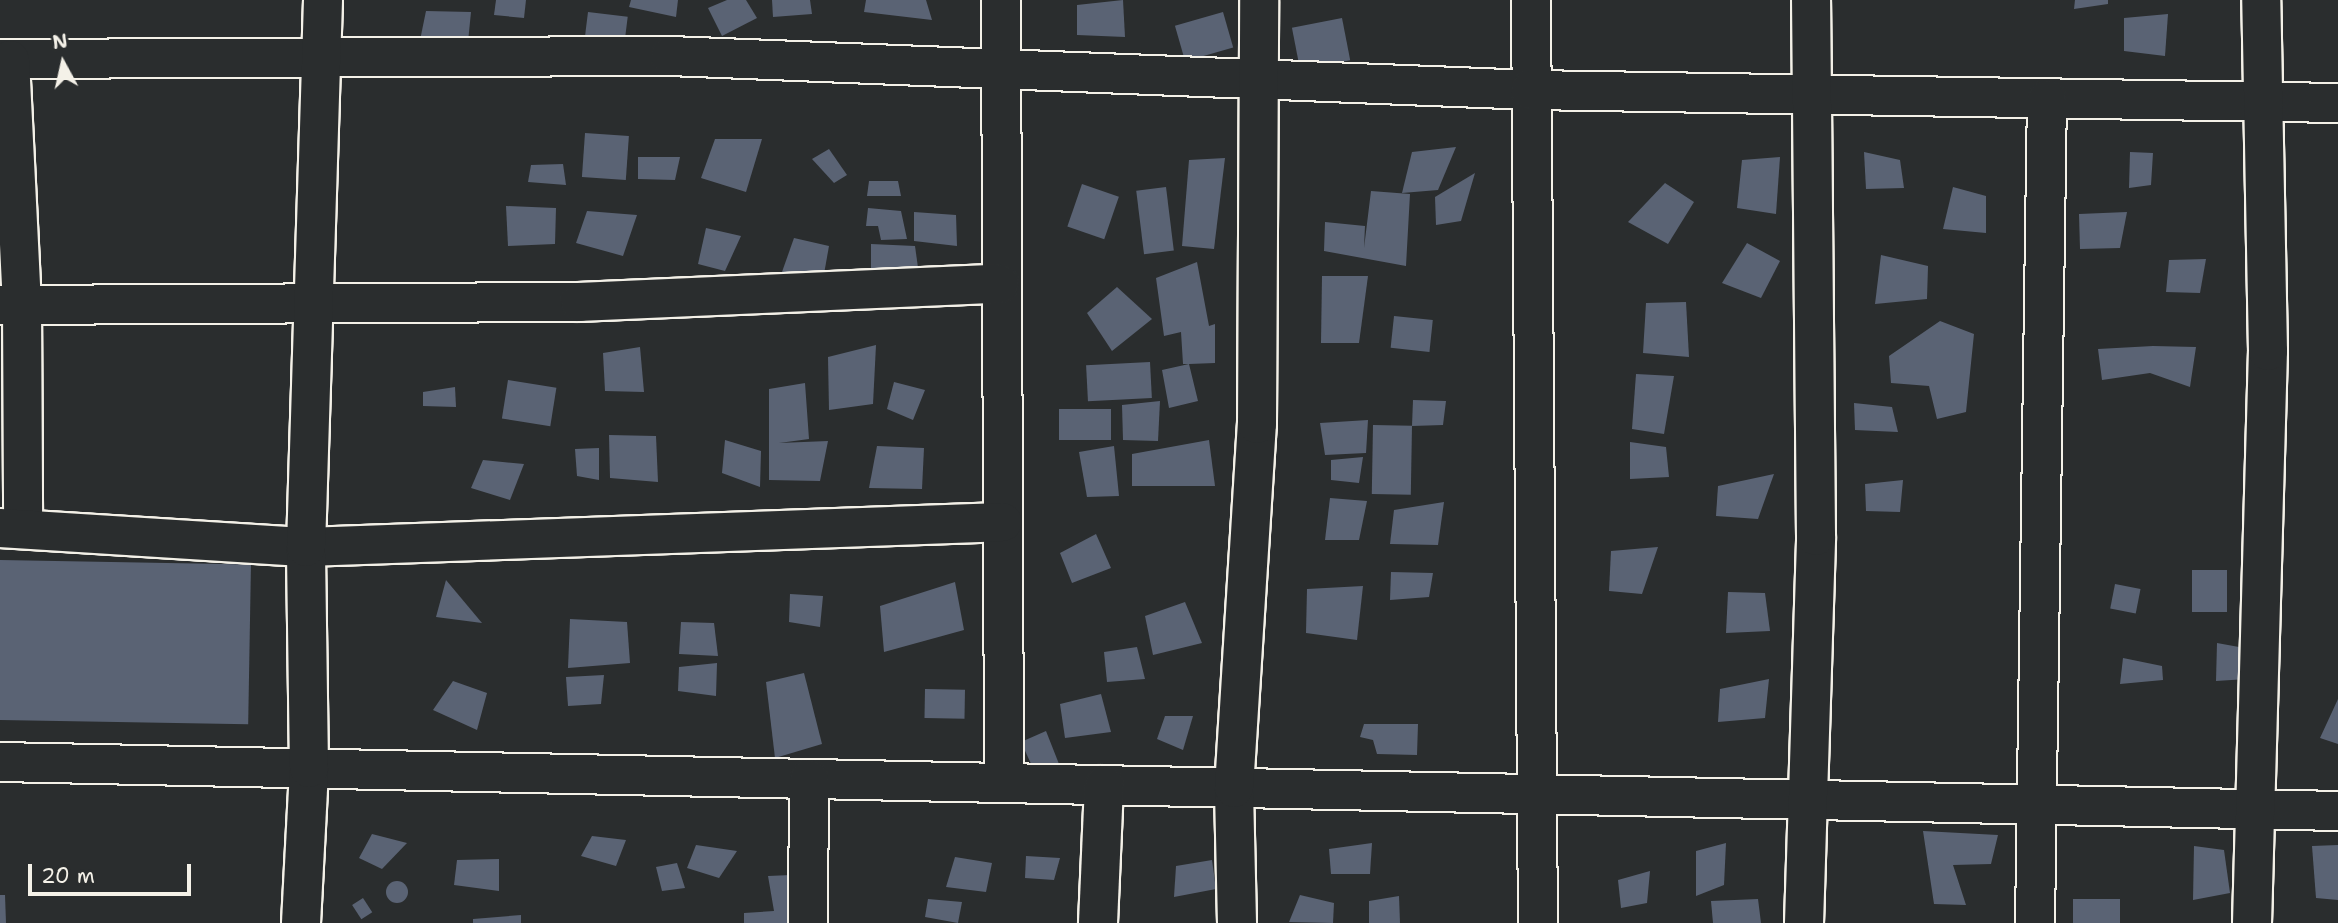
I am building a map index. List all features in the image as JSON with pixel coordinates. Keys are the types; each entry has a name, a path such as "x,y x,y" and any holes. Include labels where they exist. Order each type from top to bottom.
{"street":[{"path":"301,923 309,768 306,547 323,0"},
{"path":"1001,0 1004,783"},
{"path":"1237,923 1234,788 1257,425 1259,0"},
{"path":"1531,0 1538,923"},
{"path":"1804,923 1816,536 1811,0"},
{"path":"2252,923 2258,810 2268,351 2261,0"},
{"path":"1003,522 306,547 11,529 11,305 5,60 670,56 1530,90 2338,103"},
{"path":"2035,923 2047,99"},
{"path":"11,305 580,302 1000,284"},
{"path":"0,761 2338,811"},
{"path":"808,923 809,779"},
{"path":"1098,923 1104,785"}],"building":[{"path":"496,0 526,0 524,18 494,15"},
{"path":"631,0 678,0 676,17 629,7"},
{"path":"727,0 746,0 757,18 722,36 708,8"},
{"path":"772,0 810,0 812,14 773,17"},
{"path":"866,0 926,0 932,20 864,12"},
{"path":"1123,0 1125,37 1077,35 1077,5"},
{"path":"2075,0 2108,0 2108,4 2074,9"},
{"path":"426,11 471,12 467,52 418,50"},
{"path":"588,12 628,17 624,46 584,41"},
{"path":"1223,12 1233,48 1185,61 1175,26"},
{"path":"2168,14 2165,56 2124,51 2124,18"},
{"path":"1342,18 1350,60 1300,70 1292,28"},
{"path":"585,133 629,136 626,180 582,177"},
{"path":"715,139 762,139 746,192 701,178"},
{"path":"1456,147 1438,190 1402,193 1412,152"},
{"path":"829,149 847,175 834,183 812,159"},
{"path":"1864,152 1900,160 1904,188 1866,189"},
{"path":"2130,152 2153,153 2151,185 2129,188"},
{"path":"638,157 680,157 675,180 638,179"},
{"path":"1780,157 1776,214 1737,208 1742,160"},
{"path":"1225,158 1214,249 1182,246 1189,160"},
{"path":"563,164 566,185 528,182 531,165"},
{"path":"1475,173 1461,221 1436,225 1435,197"},
{"path":"869,181 898,181 901,196 867,196"},
{"path":"1665,183 1694,202 1668,244 1628,222"},
{"path":"1082,184 1119,197 1104,239 1067,227"},
{"path":"1166,187 1174,251 1144,254 1136,191"},
{"path":"1953,187 1986,196 1986,233 1943,229"},
{"path":"1371,191 1410,194 1406,266 1324,251 1325,222 1365,226 1364,248"},
{"path":"506,206 556,208 555,244 508,246"},
{"path":"868,208 901,211 907,239 881,240 878,226 866,226"},
{"path":"587,211 637,215 623,256 576,243"},
{"path":"914,212 956,215 957,246 914,241"},
{"path":"2127,212 2120,248 2080,249 2079,214"},
{"path":"706,228 741,236 725,271 698,264"},
{"path":"794,238 829,246 824,274 782,272"},
{"path":"1747,243 1780,261 1761,298 1722,283"},
{"path":"871,244 915,246 920,282 871,283"},
{"path":"1881,255 1928,266 1927,299 1875,304"},
{"path":"2206,259 2200,293 2166,292 2169,260"},
{"path":"1197,262 1209,326 1215,324 1215,363 1183,364 1181,332 1164,336 1156,278"},
{"path":"1322,276 1368,276 1359,343 1321,343"},
{"path":"1117,287 1152,319 1112,351 1087,313"},
{"path":"1686,302 1689,357 1643,353 1646,303"},
{"path":"1394,316 1433,320 1429,352 1391,348"},
{"path":"1940,321 1974,334 1966,412 1937,419 1929,386 1891,383 1889,356"},
{"path":"876,345 873,404 829,410 828,357"},
{"path":"640,347 644,392 605,391 603,353"},
{"path":"2196,347 2190,387 2150,373 2102,380 2098,349"},
{"path":"1150,362 1152,398 1088,401 1086,365"},
{"path":"1189,364 1198,401 1169,408 1162,370"},
{"path":"1636,374 1674,376 1664,434 1632,429"},
{"path":"508,380 556,388 550,426 502,419"},
{"path":"894,382 925,390 913,420 887,409"},
{"path":"805,383 809,439 779,443 828,441 820,481 769,480 769,389"},
{"path":"455,387 456,407 423,406 423,392"},
{"path":"1413,400 1446,401 1443,425 1412,426"},
{"path":"1160,401 1158,441 1123,440 1122,405"},
{"path":"1854,403 1892,407 1898,432 1855,430"},
{"path":"1059,409 1111,409 1111,440 1059,440"},
{"path":"1368,420 1366,453 1325,455 1320,423"},
{"path":"1373,425 1412,426 1411,495 1372,494"},
{"path":"609,435 656,436 658,482 610,478"},
{"path":"725,440 761,451 760,487 722,473"},
{"path":"1209,440 1215,486 1132,486 1132,454"},
{"path":"1630,442 1666,447 1669,477 1630,479"},
{"path":"877,446 924,448 922,489 869,488"},
{"path":"1114,446 1119,496 1087,497 1079,452"},
{"path":"599,448 599,480 577,476 575,449"},
{"path":"1363,457 1359,483 1331,480 1331,460"},
{"path":"483,460 524,464 510,500 471,488"},
{"path":"1774,474 1758,519 1716,516 1718,486"},
{"path":"1903,480 1900,512 1866,511 1865,484"},
{"path":"1330,498 1367,501 1359,540 1325,540"},
{"path":"1444,502 1438,545 1390,544 1394,510"},
{"path":"1096,534 1111,568 1072,583 1060,553"},
{"path":"1658,547 1642,594 1609,591 1611,551"},
{"path":"0,560 251,564 248,724 0,720"},
{"path":"2192,570 2227,570 2227,612 2192,612"},
{"path":"1391,572 1433,573 1429,597 1390,600"},
{"path":"446,580 482,623 436,617"},
{"path":"955,582 964,630 884,652 880,606"},
{"path":"2115,584 2141,589 2136,614 2110,609"},
{"path":"1363,586 1357,640 1306,633 1307,589"},
{"path":"1728,592 1765,593 1770,631 1726,633"},
{"path":"790,594 823,596 820,627 789,622"},
{"path":"1185,602 1202,643 1153,655 1145,616"},
{"path":"570,619 627,622 630,663 568,668"},
{"path":"681,622 714,623 718,656 679,654"},
{"path":"2217,643 2250,649 2247,679 2216,681"},
{"path":"1137,647 1145,679 1107,682 1104,652"},
{"path":"2123,658 2162,666 2163,680 2120,684"},
{"path":"717,663 716,696 678,691 679,667"},
{"path":"804,673 822,744 775,758 766,682"},
{"path":"604,675 601,704 568,706 566,677"},
{"path":"1769,679 1765,718 1718,722 1720,689"},
{"path":"453,681 487,693 477,730 433,710"},
{"path":"925,689 965,690 964,719 924,718"},
{"path":"1101,694 1111,732 1065,738 1060,704"},
{"path":"2338,699 2338,744 2320,738"},
{"path":"1165,716 1193,716 1183,750 1157,739"},
{"path":"1364,724 1418,724 1417,755 1377,754 1373,740 1360,737"},
{"path":"1046,731 1059,764 1032,766 1021,742"},
{"path":"1923,831 1998,835 1991,864 1953,865 1966,905 1934,904"},
{"path":"372,834 407,843 382,869 359,858"},
{"path":"592,836 626,840 616,866 581,856"},
{"path":"1372,843 1370,874 1331,874 1329,849"},
{"path":"1726,843 1724,885 1696,896 1696,851"},
{"path":"696,845 737,851 719,878 687,868"},
{"path":"2338,845 2338,900 2316,898 2312,846"},
{"path":"2194,846 2224,850 2230,893 2193,900"},
{"path":"1026,856 1060,858 1054,880 1025,878"},
{"path":"955,857 992,863 986,892 946,887"},
{"path":"499,859 499,891 454,885 457,860"},
{"path":"1212,860 1216,889 1174,897 1176,866"},
{"path":"677,863 685,888 662,891 656,867"},
{"path":"1650,871 1647,903 1621,908 1618,880"},
{"path":"791,875 802,923 744,923 744,913 774,911 768,876"},
{"path":"397,881 405,884 408,892 405,900 397,903 389,900 386,892 389,884"},
{"path":"0,895 5,895 6,923 0,923"},
{"path":"1300,895 1334,903 1333,923 1289,922"},
{"path":"1399,896 1400,923 1369,923 1369,901"},
{"path":"363,898 372,912 361,919 352,905"},
{"path":"928,899 962,902 958,923 925,917"},
{"path":"1758,899 1761,923 1713,923 1711,901"},
{"path":"2073,899 2120,899 2120,923 2073,923"},
{"path":"521,915 521,923 473,923 473,919"}]}
